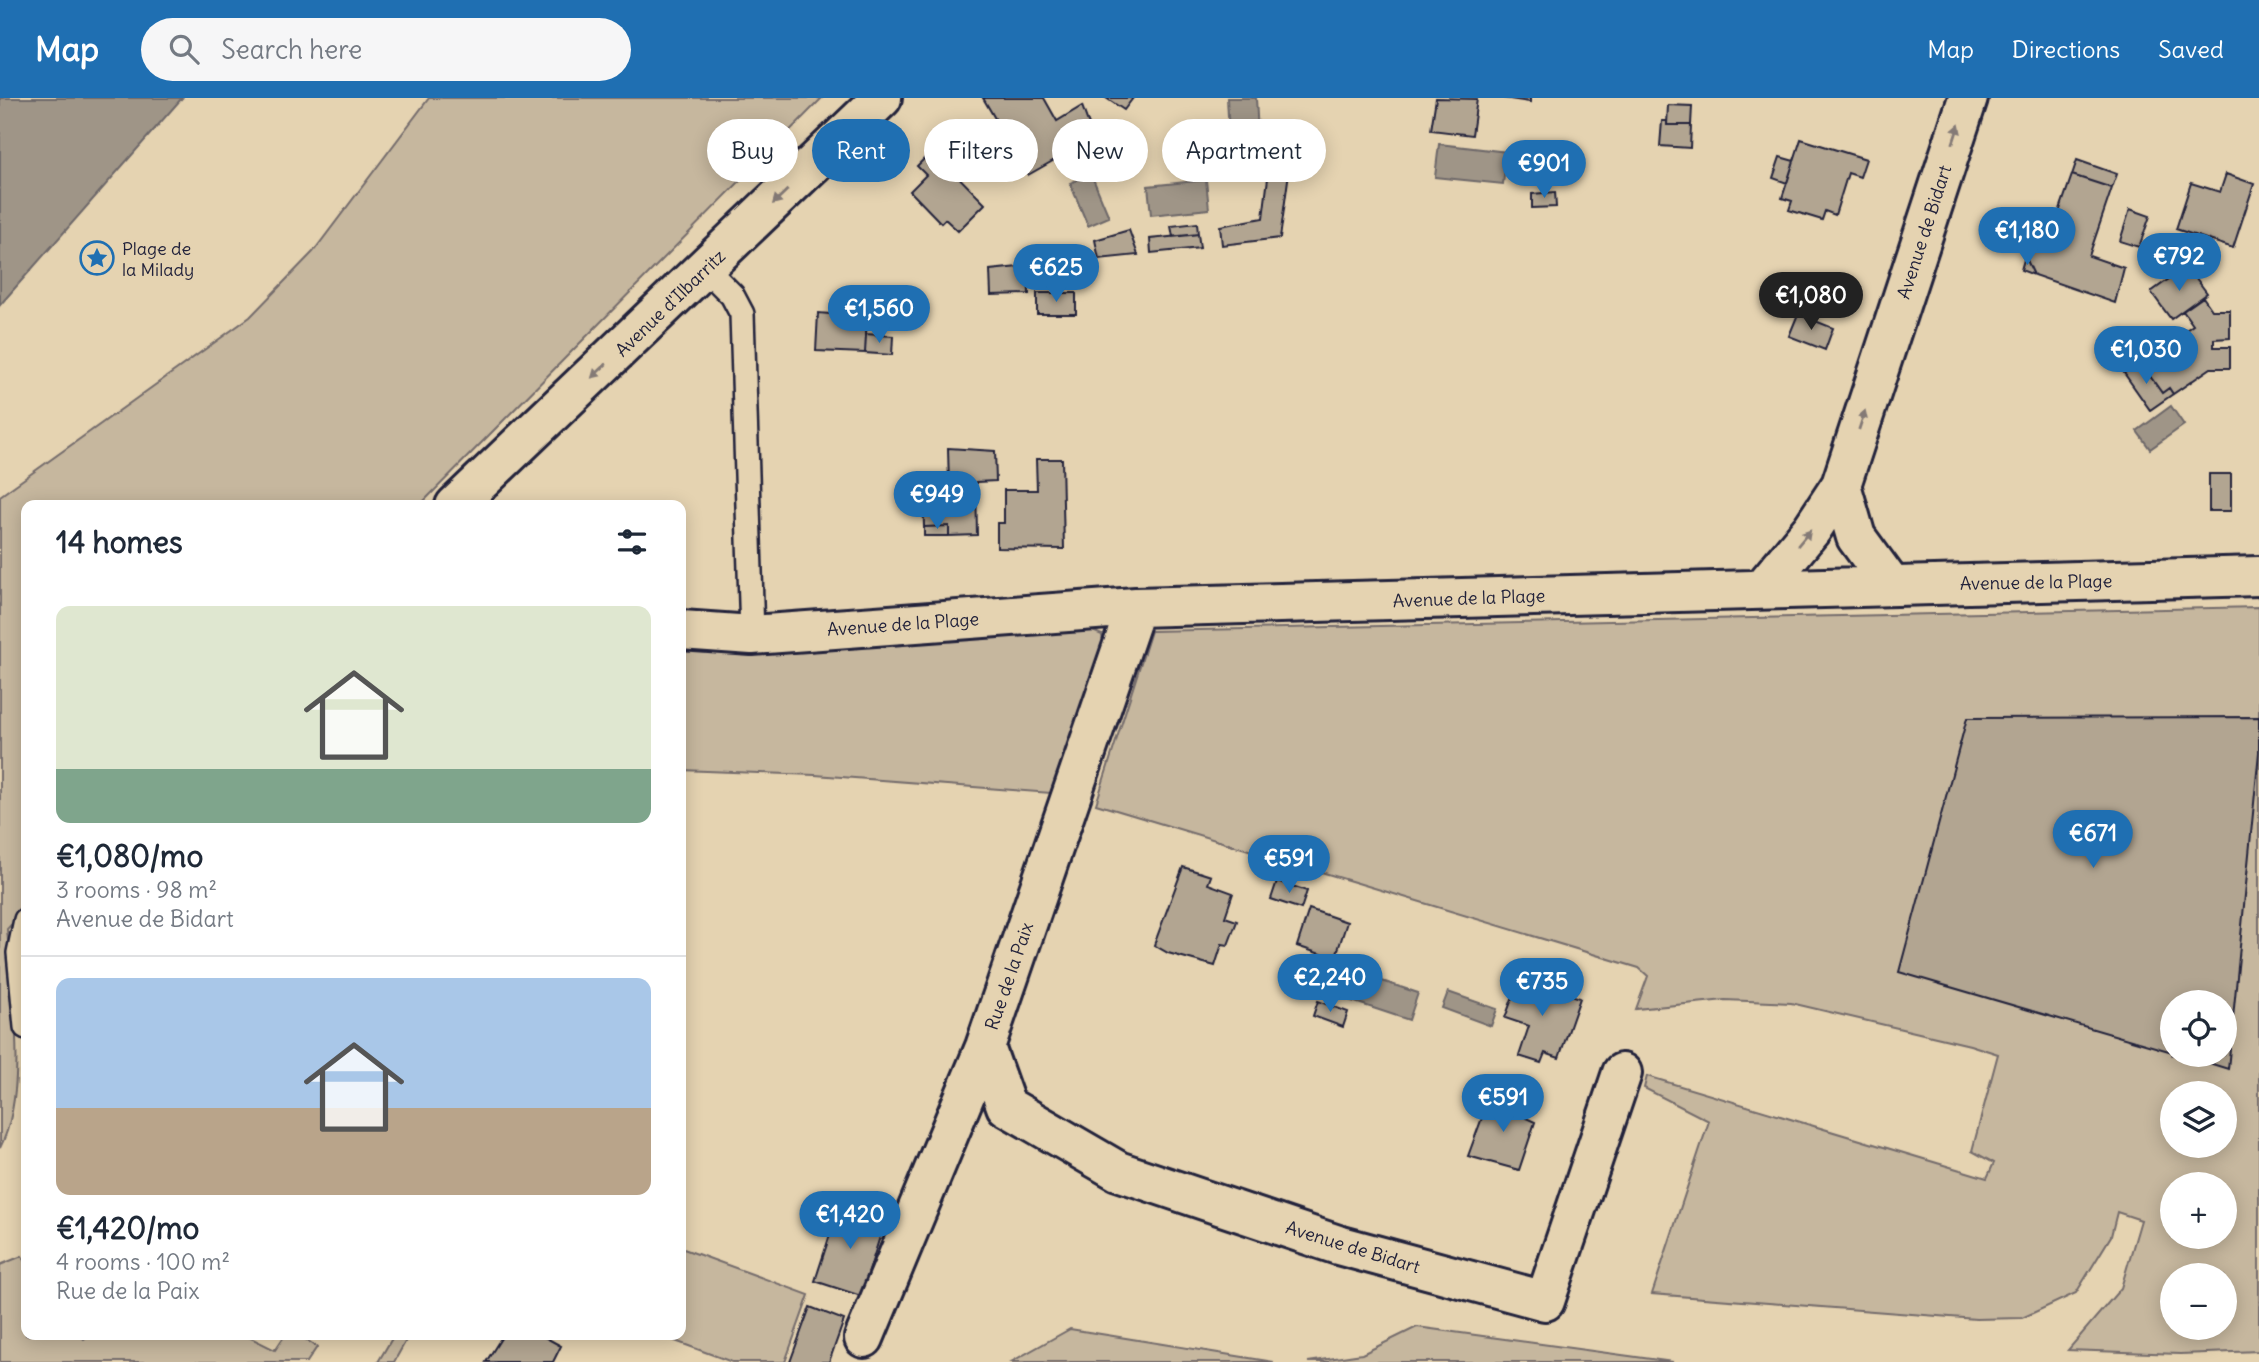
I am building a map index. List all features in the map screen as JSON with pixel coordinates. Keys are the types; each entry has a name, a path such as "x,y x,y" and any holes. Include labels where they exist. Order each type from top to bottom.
{"street":[{"name":"Avenue d'Ilbarritz","path":"461,500 882,98"},
{"name":"Avenue de Bidart","path":"1763,587 1811,529 1841,485 1968,98"},
{"path":"1841,485 1856,537 1891,585"},
{"name":"Avenue de la Plage","path":"686,630 752,635 1136,607 1763,587 2259,576"},
{"name":"Rue de la Paix","path":"864,1338 985,1047 1136,607"},
{"name":"Avenue de Bidart","path":"985,1047 1006,1106 1118,1171 1338,1245 1545,1301 1622,1073"}],"lane":[{"path":"706,269 732,295 742,314 752,635"},
{"path":"21,944 21,974"}],"shaded area":[{"path":"0,98 182,98 0,305"},
{"path":"429,98 822,98 798,122 798,119 707,119 707,182 739,182 425,500 21,500 21,914 7,929 15,1011 16,1071 9,1125 0,1148 0,496 250,317 313,252"},
{"path":"1227,98 1256,98 1257,119 1228,119"},
{"path":"1439,144 1507,152 1503,184 1435,177"},
{"path":"1094,182 1109,217 1088,226 1070,183"},
{"path":"1206,182 1209,209 1151,215 1148,186"},
{"path":"2171,406 2184,425 2150,449 2137,431"},
{"path":"2259,607 2259,1351 2180,1354 2068,1350 2121,1288 2141,1220 2117,1212 2111,1236 2076,1293 2022,1318 1976,1319 1652,1294 1709,1121 1644,1088 1647,1076 1987,1178 1994,1163 1972,1151 1998,1054 1791,1003 1725,1000 1636,1009 1648,976 1639,968 1096,804 1151,631"},
{"path":"1088,629 1102,635 1104,647 1051,793 815,775 686,770 686,642"},
{"path":"1352,971 1418,993 1409,1020 1343,998"},
{"path":"1448,992 1497,1009 1491,1026 1442,1008"},
{"path":"686,1250 809,1295 785,1362 732,1362 673,1340 686,1340"},
{"path":"21,1256 21,1340 255,1340 275,1350 282,1340 306,1340 317,1347 307,1362 0,1362 0,1265"},
{"path":"1417,1327 1673,1362 1308,1362 1362,1354"},
{"path":"1070,1329 1274,1362 1011,1362"},
{"path":"391,1340 406,1340 394,1362 378,1362"}],"building":[{"path":"983,98 1044,98 1056,119 1052,119 1052,161 1038,169 1038,119 995,119"},
{"path":"1106,98 1133,98 1124,110"},
{"path":"1436,98 1477,99 1472,135 1431,130"},
{"path":"1503,98 1530,98 1530,102"},
{"path":"1668,105 1692,106 1691,125 1667,125"},
{"path":"1082,106 1087,119 1060,119"},
{"path":"1662,121 1667,121 1667,125 1691,125 1690,148 1660,146"},
{"path":"1801,139 1866,159 1860,177 1848,173 1835,215 1825,211 1822,220 1789,210 1792,201 1782,198"},
{"path":"1780,157 1794,161 1787,183 1773,178"},
{"path":"924,159 924,173 917,166"},
{"path":"2077,160 2117,174 2112,188 2072,175"},
{"path":"2226,174 2254,184 2233,248 2176,229 2191,183 2220,192"},
{"path":"2072,175 2112,188 2089,256 2124,268 2115,303 2034,275 2025,256 2031,239 2048,244"},
{"path":"924,177 924,182 964,182 985,204 958,231 945,219 941,223 910,191"},
{"path":"1268,182 1288,182 1280,238 1222,245 1220,226 1263,218"},
{"path":"1555,192 1556,207 1532,208 1532,194"},
{"path":"2130,209 2150,216 2139,247 2120,241"},
{"path":"1197,223 1198,234 1173,237 1171,226"},
{"path":"2037,224 2053,230 2048,244 2031,239"},
{"path":"1129,230 1138,255 1099,259 1095,240"},
{"path":"1198,234 1200,248 1151,253 1150,239"},
{"path":"2025,256 2034,275 2021,270"},
{"path":"1028,266 1029,294 991,295 990,270"},
{"path":"2187,266 2207,293 2171,319 2151,292"},
{"path":"1037,293 1076,293 1076,314 1037,314"},
{"path":"2203,297 2212,310 2230,310 2230,338 2214,339 2214,347 2230,347 2230,368 2211,368 2173,394 2169,388 2162,393 2130,348 2147,336 2157,350 2193,325 2183,311"},
{"path":"818,313 867,317 865,353 816,351"},
{"path":"1798,314 1833,328 1825,350 1789,336"},
{"path":"866,334 893,336 892,355 865,353"},
{"path":"2140,362 2162,393 2169,388 2173,394 2150,410 2124,373"},
{"path":"948,448 995,451 996,481 976,482 977,535 949,536 949,526 924,527 923,485 949,485"},
{"path":"1036,459 1062,459 1064,549 997,548 997,523 1004,523 1004,490 1037,490"},
{"path":"2209,474 2231,474 2231,511 2209,511"},
{"path":"949,526 949,536 924,536 924,527"},
{"path":"2259,717 2259,752 2236,990 2160,990 2160,1048 1899,972 1967,718"},
{"path":"1183,867 1211,876 1208,884 1233,893 1225,917 1237,921 1228,945 1222,944 1215,966 1168,953 1154,945"},
{"path":"1277,881 1307,891 1301,909 1271,899"},
{"path":"1309,909 1347,922 1335,959 1297,946"},
{"path":"1520,977 1580,998 1559,1058 1545,1053 1541,1063 1519,1056 1529,1026 1505,1018"},
{"path":"1318,1001 1348,1012 1343,1027 1313,1016"},
{"path":"1490,1096 1529,1110 1526,1118 1535,1122 1519,1170 1468,1156"},
{"path":"839,1207 885,1221 861,1296 815,1281"},
{"path":"810,1307 844,1320 829,1362 790,1362"},
{"path":"500,1340 550,1340 561,1346 553,1362 486,1362"}],"place":[{"name":"Plage de la Milady","path":"97,258"}]}
